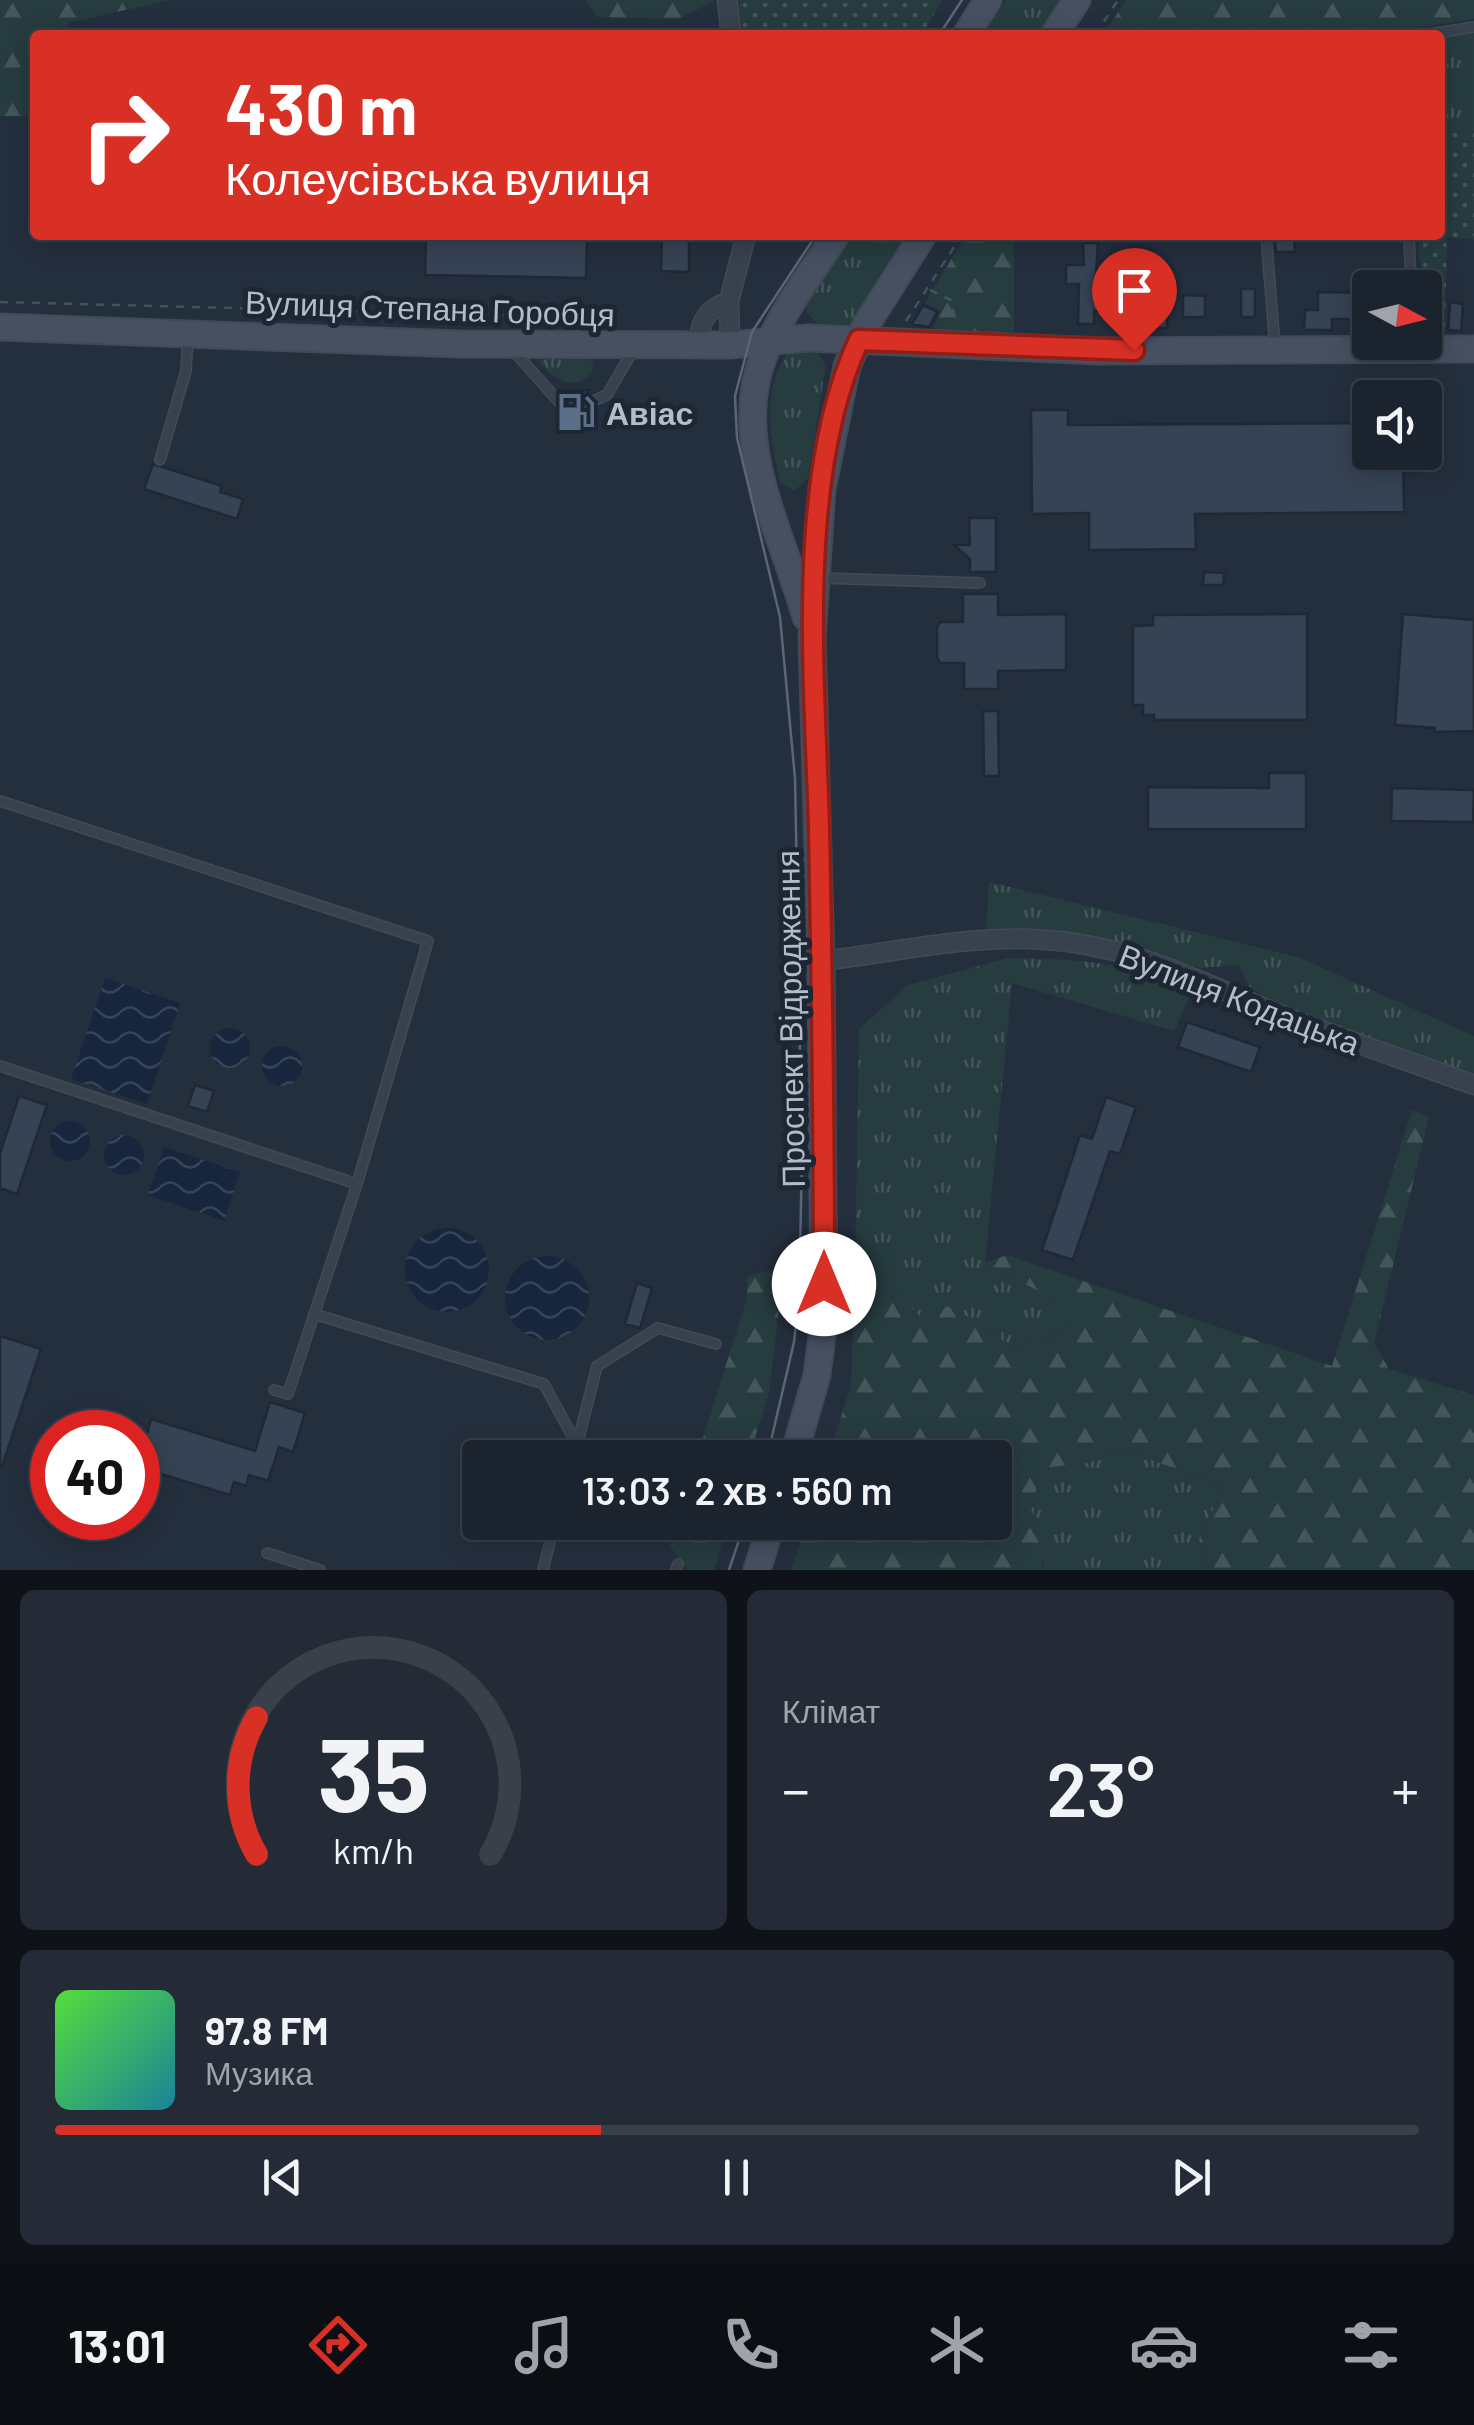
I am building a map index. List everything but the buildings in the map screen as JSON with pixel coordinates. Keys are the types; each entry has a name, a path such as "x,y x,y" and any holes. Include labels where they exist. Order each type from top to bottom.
{"street":[{"path":"727,0 730,30"},
{"path":"969,30 988,0"},
{"path":"1057,30 1078,0"},
{"path":"730,345 729,301 745,240"},
{"name":"Проспект Відродження","path":"812,637 754,449 753,400 770,341 833,240"},
{"name":"Проспект Відродження","path":"799,1440 816,1375 824,1321 821,960 812,637 828,450 839,392 859,340 920,240"},
{"path":"701,345 702,322 707,312 729,301"},
{"name":"Вулиця Степана Горобця","path":"0,327 507,344 730,345 859,340 1275,351 1352,348"},
{"name":"Вулиця Степана Горобця","path":"1442,347 1474,349"},
{"name":"Вулиця Кодацька","path":"821,960 1018,939 1116,950 1157,960 1292,1019 1474,1084"},
{"path":"756,1570 766,1540"}],"lane":[{"path":"1445,32 1474,27"},
{"path":"1266,240 1275,351"},
{"path":"1409,240 1411,270"},
{"path":"160,460 186,371 188,333"},
{"path":"507,344 560,403"},
{"path":"591,402 608,395 637,344"},
{"path":"816,578 980,583"},
{"path":"0,802 428,941 358,1184 288,1394 274,1390"},
{"path":"0,1066 358,1184"},
{"path":"314,1314 544,1384 573,1440"},
{"path":"577,1440 597,1366 658,1328 716,1344"},
{"path":"542,1570 551,1540"},
{"path":"267,1553 320,1570"}],"path":[{"path":"1098,30 1118,0"},
{"path":"891,342 959,240"},
{"path":"929,289 951,300 960,345"},
{"path":"0,302 615,318"}],"green space":[{"path":"0,0 169,0 68,23 68,30 30,30 30,116 0,116"},
{"path":"586,0 714,1 678,19 597,17"},
{"path":"733,0 943,0 924,30 736,30"},
{"path":"1006,0 1070,0 1050,30 986,30"},
{"path":"1126,0 1474,0 1474,19 1399,30 1106,30"},
{"path":"1474,32 1474,131 1445,133 1445,36"},
{"path":"1474,131 1474,239 1447,237 1445,337 1442,270 1420,270 1418,240 1445,240 1445,133"},
{"path":"848,240 912,240 855,328 822,328 806,312 808,300"},
{"path":"963,240 1014,240 1014,331 963,340 931,333 941,311 925,303"},
{"path":"790,351 817,353 826,364 808,478 794,491 780,481 770,414 775,380"},
{"path":"587,355 594,364 592,373 578,382 558,378 540,364 541,356"},
{"path":"989,882 1298,957 1474,1036 1474,1074 1300,1014 1250,988 1239,965 1200,968 1100,937 1032,929 986,933"},
{"path":"1008,958 1126,968 1170,984 1189,997 1174,1031 1012,983 985,1263 1068,1306 1065,1327 1043,1342 1009,1346 988,1327 924,1322 883,1276 855,1273 859,1029 908,985"},
{"path":"1412,1110 1429,1117 1374,1343 1389,1369 1474,1395 1474,1570 1204,1570 1199,1538 1218,1500 1219,1484 1121,1449 1087,1463 1042,1468 1031,1511 1048,1531 1041,1570 791,1570 801,1540 1012,1540 1012,1440 834,1440 851,1386 855,1273 883,1276 924,1321 947,1306 988,1327 1009,1346 1043,1342 1065,1327 1067,1306 985,1263 1007,1255 1332,1366"},
{"path":"784,1268 769,1393 754,1440 702,1440 747,1298 747,1276"},
{"path":"1121,1449 1219,1484 1218,1499 1199,1538 1204,1570 1041,1570 1044,1564 1031,1511 1042,1467 1087,1463"},
{"path":"672,1540 723,1540 714,1570 688,1570 670,1546"}],"water":[{"path":"105,978 180,1003 147,1104 71,1079"},
{"path":"230,1028 244,1034 250,1048 244,1062 230,1068 216,1062 210,1048 216,1034"},
{"path":"282,1046 296,1052 302,1066 296,1080 282,1086 268,1080 262,1066 268,1052"},
{"path":"70,1121 84,1127 90,1141 84,1155 70,1161 56,1155 50,1141 56,1127"},
{"path":"124,1135 138,1141 144,1155 138,1169 124,1175 110,1169 104,1155 110,1141"},
{"path":"164,1147 240,1172 224,1221 148,1195"},
{"path":"447,1228 463,1231 477,1240 486,1254 486,1286 477,1300 463,1309 447,1312 431,1309 417,1300 408,1286 405,1270 408,1254 417,1240 431,1231"},
{"path":"547,1256 563,1259 577,1268 586,1282 586,1314 577,1328 563,1337 547,1340 531,1337 517,1328 508,1314 505,1298 508,1282 517,1268 531,1259"}],"tram line":[{"path":"942,30 962,0"},
{"path":"771,1440 794,1342 799,1299 802,1156 795,778 780,617 737,438 735,396 752,332 813,240"},
{"path":"729,1570 739,1540"}],"place":[{"name":"Авіас","path":"576,412"}],"route":[{"path":"824,1284 818,778 812,637 822,488 847,366 859,340 1134,350"}]}
